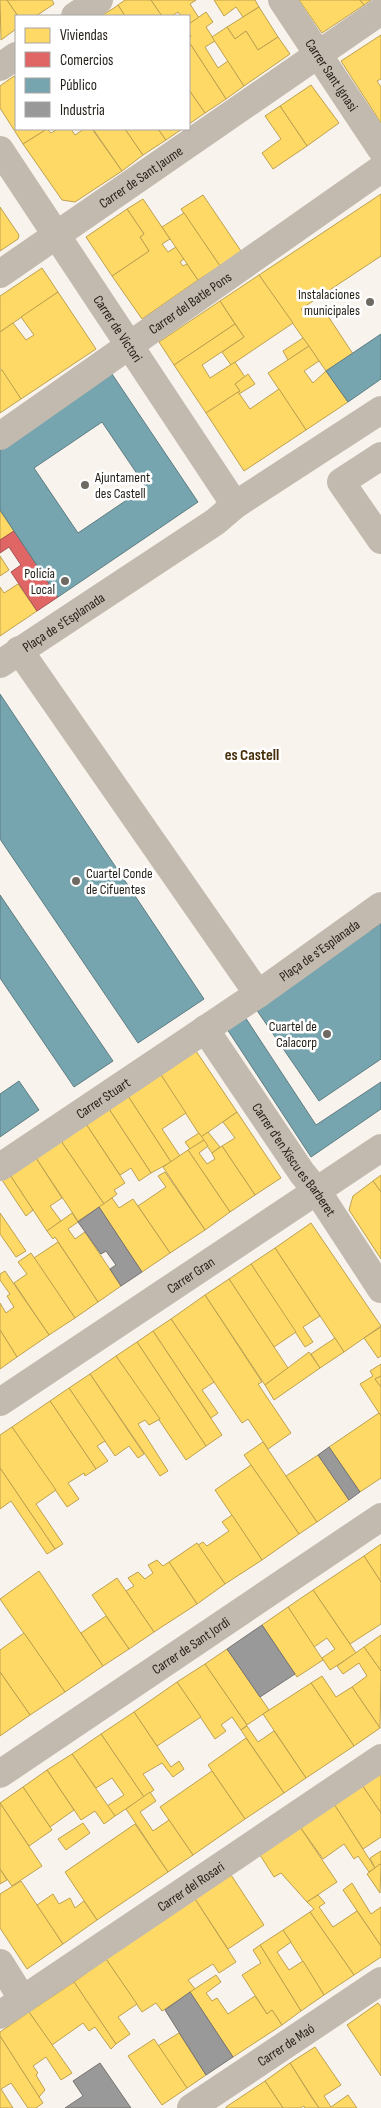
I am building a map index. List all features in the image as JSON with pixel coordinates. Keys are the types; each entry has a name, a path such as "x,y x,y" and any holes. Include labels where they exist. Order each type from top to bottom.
{"street":[{"path":"76,15 99,0"},
{"name":"Carrer Sant Ignasi","path":"282,0 381,149"},
{"name":"Carrer de Sant Jaume","path":"0,274 381,11"},
{"path":"0,66 15,57"},
{"name":"Carrer de Victori","path":"0,150 235,505"},
{"name":"Carrer del Batle Pons","path":"0,436 381,169"},
{"name":"Plaça de s'Esplanada","path":"258,994 10,657 215,522 235,505 381,410"},
{"path":"381,456 341,482 381,540"},
{"name":"Plaça de s'Esplanada","path":"205,1029 258,994 381,906"},
{"name":"Carrer Stuart","path":"0,1167 205,1029"},
{"name":"Carrer d'en Xiscu es Barberet","path":"205,1029 302,1173 317,1191 381,1289"},
{"name":"Carrer Gran","path":"0,1402 381,1148"},
{"name":"Carrer de Sant Jordi","path":"0,1774 381,1517"},
{"name":"Carrer del Rosari","path":"0,2015 381,1758"},
{"path":"0,1963 23,2000"},
{"name":"Carrer de Maó","path":"191,2108 381,1981"}],"building: Viviendas":[{"path":"0,0 7,0 17,15 15,15 15,30 1,40"},
{"path":"7,0 52,0 54,4 38,15 17,15"},
{"path":"125,0 151,0 161,15 124,15 118,5"},
{"path":"151,0 196,0 190,4 199,18 190,23 190,15 180,15 178,12 174,15 161,15"},
{"path":"214,0 255,0 259,7 243,17 236,7 224,16"},
{"path":"299,0 360,0 364,5 322,33"},
{"path":"360,0 371,0 364,5"},
{"path":"118,5 124,15 103,15"},
{"path":"259,7 278,37 258,50 246,31 235,39 227,27"},
{"path":"206,12 213,22 206,27 215,41 205,47 218,68 228,61 244,86 226,99 190,44 190,23"},
{"path":"227,27 235,39 246,31 258,50 278,37 290,54 244,86 212,37"},
{"path":"381,35 381,79 377,81 381,87 381,123 341,61"},
{"path":"190,44 226,99 205,113 190,91"},
{"path":"14,76 15,130 45,130 23,144 0,108 0,86"},
{"path":"311,85 339,123 307,146 280,106"},
{"path":"190,91 205,113 190,123"},
{"path":"280,106 307,146 273,169 262,153 281,139 265,116"},
{"path":"45,130 51,133 56,130 72,130 75,135 82,130 93,130 122,171 75,202 62,200 23,144"},
{"path":"94,130 126,130 143,155 122,171"},
{"path":"126,130 159,130 166,140 143,155"},
{"path":"159,130 181,130 166,140"},
{"path":"381,194 381,256 301,309 307,317 322,307 353,354 326,371 259,275"},
{"path":"203,195 241,251 220,266 181,209"},
{"path":"143,199 170,239 162,244 168,252 176,247 184,259 180,262 183,266 187,264 198,280 142,319 112,276 149,251 140,237 144,234 127,209"},
{"path":"0,207 19,235 18,239 0,251"},
{"path":"127,209 144,234 140,237 149,251 112,276 86,237"},
{"path":"184,213 220,266 198,280 162,227"},
{"path":"42,268 58,292 0,332 0,296"},
{"path":"259,275 293,323 231,365 222,352 244,337 220,301"},
{"path":"58,292 96,349 21,399 0,368 0,332 13,323 26,340 34,335 21,317"},
{"path":"220,301 235,324 174,365 159,342"},
{"path":"235,324 244,337 202,365 210,378 235,362 245,377 235,384 240,391 206,413 174,365"},
{"path":"303,338 309,346 288,360 283,351"},
{"path":"309,346 319,361 304,371 313,383 326,371 348,402 306,430 268,373"},
{"path":"2,370 21,399 0,413 0,371"},
{"path":"248,374 255,384 239,394 238,392 240,391 235,384"},
{"path":"279,389 306,430 244,471 206,413 238,392 250,409"},
{"path":"0,510 14,531 0,540"},
{"path":"0,556 9,570 0,576"},
{"path":"18,584 37,611 0,636 0,587 4,593"},
{"path":"196,1051 237,1112 201,1137 161,1075"},
{"path":"161,1075 186,1113 162,1129 180,1156 171,1162 128,1096"},
{"path":"128,1096 171,1162 151,1173 109,1109"},
{"path":"109,1109 151,1173 139,1181 131,1168 120,1175 86,1124"},
{"path":"237,1112 281,1178 255,1195 222,1146 235,1138 223,1122"},
{"path":"86,1124 125,1183 114,1190 117,1194 104,1204 61,1141"},
{"path":"208,1132 220,1147 212,1153 201,1137"},
{"path":"199,1133 204,1140 190,1149 185,1142"},
{"path":"204,1140 208,1146 199,1153 207,1164 215,1159 212,1153 222,1146 255,1195 230,1212 188,1150"},
{"path":"61,1141 104,1204 78,1221 36,1158"},
{"path":"188,1150 230,1212 205,1230 163,1167"},
{"path":"36,1158 62,1198 50,1206 61,1221 47,1231 10,1175"},
{"path":"165,1172 205,1230 170,1253 138,1206 166,1187 158,1176"},
{"path":"10,1175 33,1210 26,1216 2,1180"},
{"path":"381,1175 381,1192 373,1181"},
{"path":"373,1181 381,1192 381,1259 349,1210 353,1196"},
{"path":"112,1198 119,1208 133,1199 170,1253 142,1272 99,1207"},
{"path":"0,1213 26,1251 16,1257 0,1234"},
{"path":"72,1213 78,1222 68,1229 75,1239 85,1232 121,1286 98,1302 55,1237 53,1239 47,1231"},
{"path":"311,1223 381,1326 344,1352 275,1248"},
{"path":"58,1242 98,1302 75,1318 34,1258"},
{"path":"275,1248 320,1316 303,1327 313,1342 305,1347 251,1264"},
{"path":"31,1253 75,1318 49,1335 14,1283 27,1274 18,1262"},
{"path":"251,1264 296,1332 274,1347 229,1279"},
{"path":"5,1271 49,1335 17,1357 0,1330 0,1303 6,1313 14,1307 7,1296 10,1294 0,1280 0,1274"},
{"path":"229,1279 288,1368 265,1385 205,1295"},
{"path":"205,1295 262,1382 258,1384 291,1433 268,1449 248,1419 242,1423 171,1319"},
{"path":"171,1319 214,1382 202,1390 218,1413 211,1418 153,1331"},
{"path":"381,1327 381,1356 378,1358 364,1338"},
{"path":"0,1330 17,1357 0,1369"},
{"path":"153,1331 222,1435 206,1446 137,1342"},
{"path":"335,1338 344,1352 320,1368 311,1354"},
{"path":"137,1342 206,1446 186,1460 116,1356"},
{"path":"309,1352 320,1368 274,1400 265,1385"},
{"path":"116,1356 160,1419 149,1425 145,1420 138,1424 168,1471 160,1476 90,1374"},
{"path":"381,1364 381,1376 375,1379 381,1387 381,1416 360,1384 373,1376 370,1371"},
{"path":"90,1374 144,1454 138,1458 129,1446 115,1456 69,1388"},
{"path":"381,1376 381,1387 375,1379"},
{"path":"69,1388 105,1441 97,1446 108,1461 96,1469 50,1401"},
{"path":"50,1401 96,1469 85,1476 84,1473 68,1483 79,1499 67,1507 12,1427"},
{"path":"379,1413 381,1416 381,1478 360,1492 329,1447"},
{"path":"12,1427 56,1490 36,1504 63,1544 55,1549 0,1468 0,1435"},
{"path":"263,1442 317,1522 299,1534 244,1455"},
{"path":"318,1455 349,1500 317,1522 286,1476"},
{"path":"251,1465 299,1534 262,1560 215,1490"},
{"path":"0,1468 55,1549 47,1554 11,1501 0,1509"},
{"path":"232,1515 262,1560 225,1584 198,1545 203,1542 207,1546 229,1531 222,1522"},
{"path":"197,1543 225,1584 197,1604 169,1562"},
{"path":"381,1544 381,1582 364,1556"},
{"path":"364,1556 381,1582 381,1624 350,1644 313,1590"},
{"path":"157,1560 163,1566 169,1562 197,1604 154,1632 126,1591 134,1586 128,1578 138,1572 145,1579 153,1573 148,1565"},
{"path":"39,1571 103,1666 65,1692 0,1599"},
{"path":"117,1578 154,1632 129,1649 92,1595"},
{"path":"313,1590 356,1653 330,1670 322,1658 335,1649 327,1638 314,1647 288,1607"},
{"path":"288,1607 323,1660 297,1677 262,1625"},
{"path":"106,1616 129,1649 103,1666 81,1633"},
{"path":"24,1633 65,1692 30,1715 0,1672 0,1650"},
{"path":"381,1635 381,1671 364,1647"},
{"path":"364,1647 381,1671 380,1728 352,1687 367,1676 359,1663 343,1674 337,1666"},
{"path":"227,1649 269,1710 247,1725 205,1664"},
{"path":"205,1664 247,1725 241,1730 232,1717 221,1725 226,1731 215,1739 177,1682"},
{"path":"0,1672 30,1715 0,1736"},
{"path":"322,1676 336,1697 352,1687 380,1728 354,1746 311,1683"},
{"path":"177,1682 201,1717 157,1746 134,1712"},
{"path":"311,1683 354,1746 306,1778 263,1714"},
{"path":"134,1712 171,1767 179,1761 184,1769 173,1777 162,1763 143,1774 154,1790 144,1797 101,1734"},
{"path":"247,1726 258,1742 274,1731 306,1778 284,1793 241,1730"},
{"path":"101,1734 144,1797 115,1816 107,1806 124,1795 112,1778 96,1788 72,1754"},
{"path":"246,1738 284,1793 245,1819 208,1765"},
{"path":"72,1754 115,1816 104,1824 95,1811 81,1820 47,1770"},
{"path":"47,1770 74,1810 50,1827 23,1787"},
{"path":"212,1771 245,1819 193,1855 160,1807"},
{"path":"381,1772 381,1813 362,1785"},
{"path":"362,1785 381,1813 381,1837 363,1849 334,1804"},
{"path":"23,1787 52,1830 29,1846 0,1803"},
{"path":"150,1792 156,1801 140,1812 153,1831 169,1820 193,1855 168,1872 126,1809"},
{"path":"0,1803 42,1866 12,1886 0,1869"},
{"path":"334,1804 375,1868 369,1872 358,1856 354,1859 344,1844 323,1859 300,1827"},
{"path":"83,1823 90,1833 66,1850 58,1839"},
{"path":"135,1824 168,1872 97,1920 65,1872"},
{"path":"300,1827 337,1882 307,1902 281,1873 274,1877 260,1855"},
{"path":"381,1851 381,1864 375,1868 370,1858"},
{"path":"381,1865 380,1893 367,1874"},
{"path":"0,1869 7,1880 0,1884"},
{"path":"231,1875 264,1925 228,1949 195,1899"},
{"path":"21,1881 63,1944 27,1969 0,1928 0,1894"},
{"path":"352,1883 371,1914 381,1907 381,1946 343,1890"},
{"path":"53,1894 59,1904 70,1898 75,1908 84,1901 97,1920 63,1944 37,1905"},
{"path":"318,1895 325,1903 319,1907 333,1927 357,1911 381,1946 381,1957 354,1975 310,1912 314,1909 307,1902"},
{"path":"195,1899 236,1962 219,1973 213,1964 188,1980 195,1989 162,2011 156,2003 142,2012 106,1959"},
{"path":"310,1912 354,1975 324,1995 283,1930"},
{"path":"283,1930 291,1942 277,1952 289,1970 303,1961 324,1995 301,2011 260,1945"},
{"path":"260,1945 301,2011 282,2025 272,2010 267,2014 242,1975 261,1963 253,1950"},
{"path":"106,1959 137,2004 118,2017 130,2034 116,2044 74,1982"},
{"path":"216,1975 221,1982 206,1993 212,2001 217,1998 228,2014 255,1996 267,2014 272,2010 282,2025 233,2057 190,1992"},
{"path":"74,1982 116,2044 111,2049 95,2027 89,2031 83,2023 52,2045 29,2012"},
{"path":"378,2003 381,2007 381,2076 347,2025"},
{"path":"29,2012 72,2073 61,2080 46,2057 33,2066 45,2090 39,2097 0,2036 0,2032"},
{"path":"179,2033 206,2075 187,2088 158,2046"},
{"path":"0,2036 43,2103 36,2108 28,2108 11,2083 1,2089 13,2108 0,2108"},
{"path":"154,2039 187,2088 162,2105 128,2056"},
{"path":"315,2047 341,2085 324,2096 331,2107 348,2095 357,2108 319,2108 290,2063"},
{"path":"290,2063 319,2108 305,2108 304,2106 300,2108 283,2108 265,2081"},
{"path":"265,2081 283,2108 226,2108 226,2107"}],"building: Comercios":[{"path":"14,531 58,597 37,611 11,572 21,565 9,547 0,553 0,540"}],"building: Público":[{"path":"381,334 381,379 348,402 326,371"},
{"path":"112,374 198,502 58,597 0,510 0,450","holes":["102,422 146,487 78,533 34,468"]},
{"name":"Cuartel Conde de Cifuentes","path":"0,694 204,999 138,1043 0,839"},
{"path":"0,895 113,1061 74,1087 0,978"},
{"name":"Cuartel de Calacorp","path":"381,923 381,1059 319,1101 256,1009 369,929 370,931"},
{"name":"Cuartel de Calacorp","path":"245,1017 316,1125 381,1082 381,1109 311,1157 227,1029"},
{"path":"19,1081 39,1110 0,1137 0,1094"}],"building: Industria":[{"path":"99,1207 142,1272 121,1286 110,1269 116,1265 106,1251 101,1254 78,1222"},
{"path":"329,1447 360,1492 349,1500 318,1455"},
{"path":"262,1625 295,1674 260,1697 227,1649"},
{"path":"190,1992 233,2057 206,2075 165,2010"},
{"path":"100,2063 131,2108 65,2108 83,2096 73,2081"}],"place":[{"name":"Instalaciones municipales","path":"370,302"},
{"name":"Ajuntament des Castell","path":"85,485"},
{"name":"Policía Local","path":"65,581"},
{"name":"Cuartel Conde de Cifuentes","path":"76,881"},
{"name":"Cuartel de Calacorp","path":"327,1034"}],"district":[{"name":"es Castell","path":"252,754"}]}
